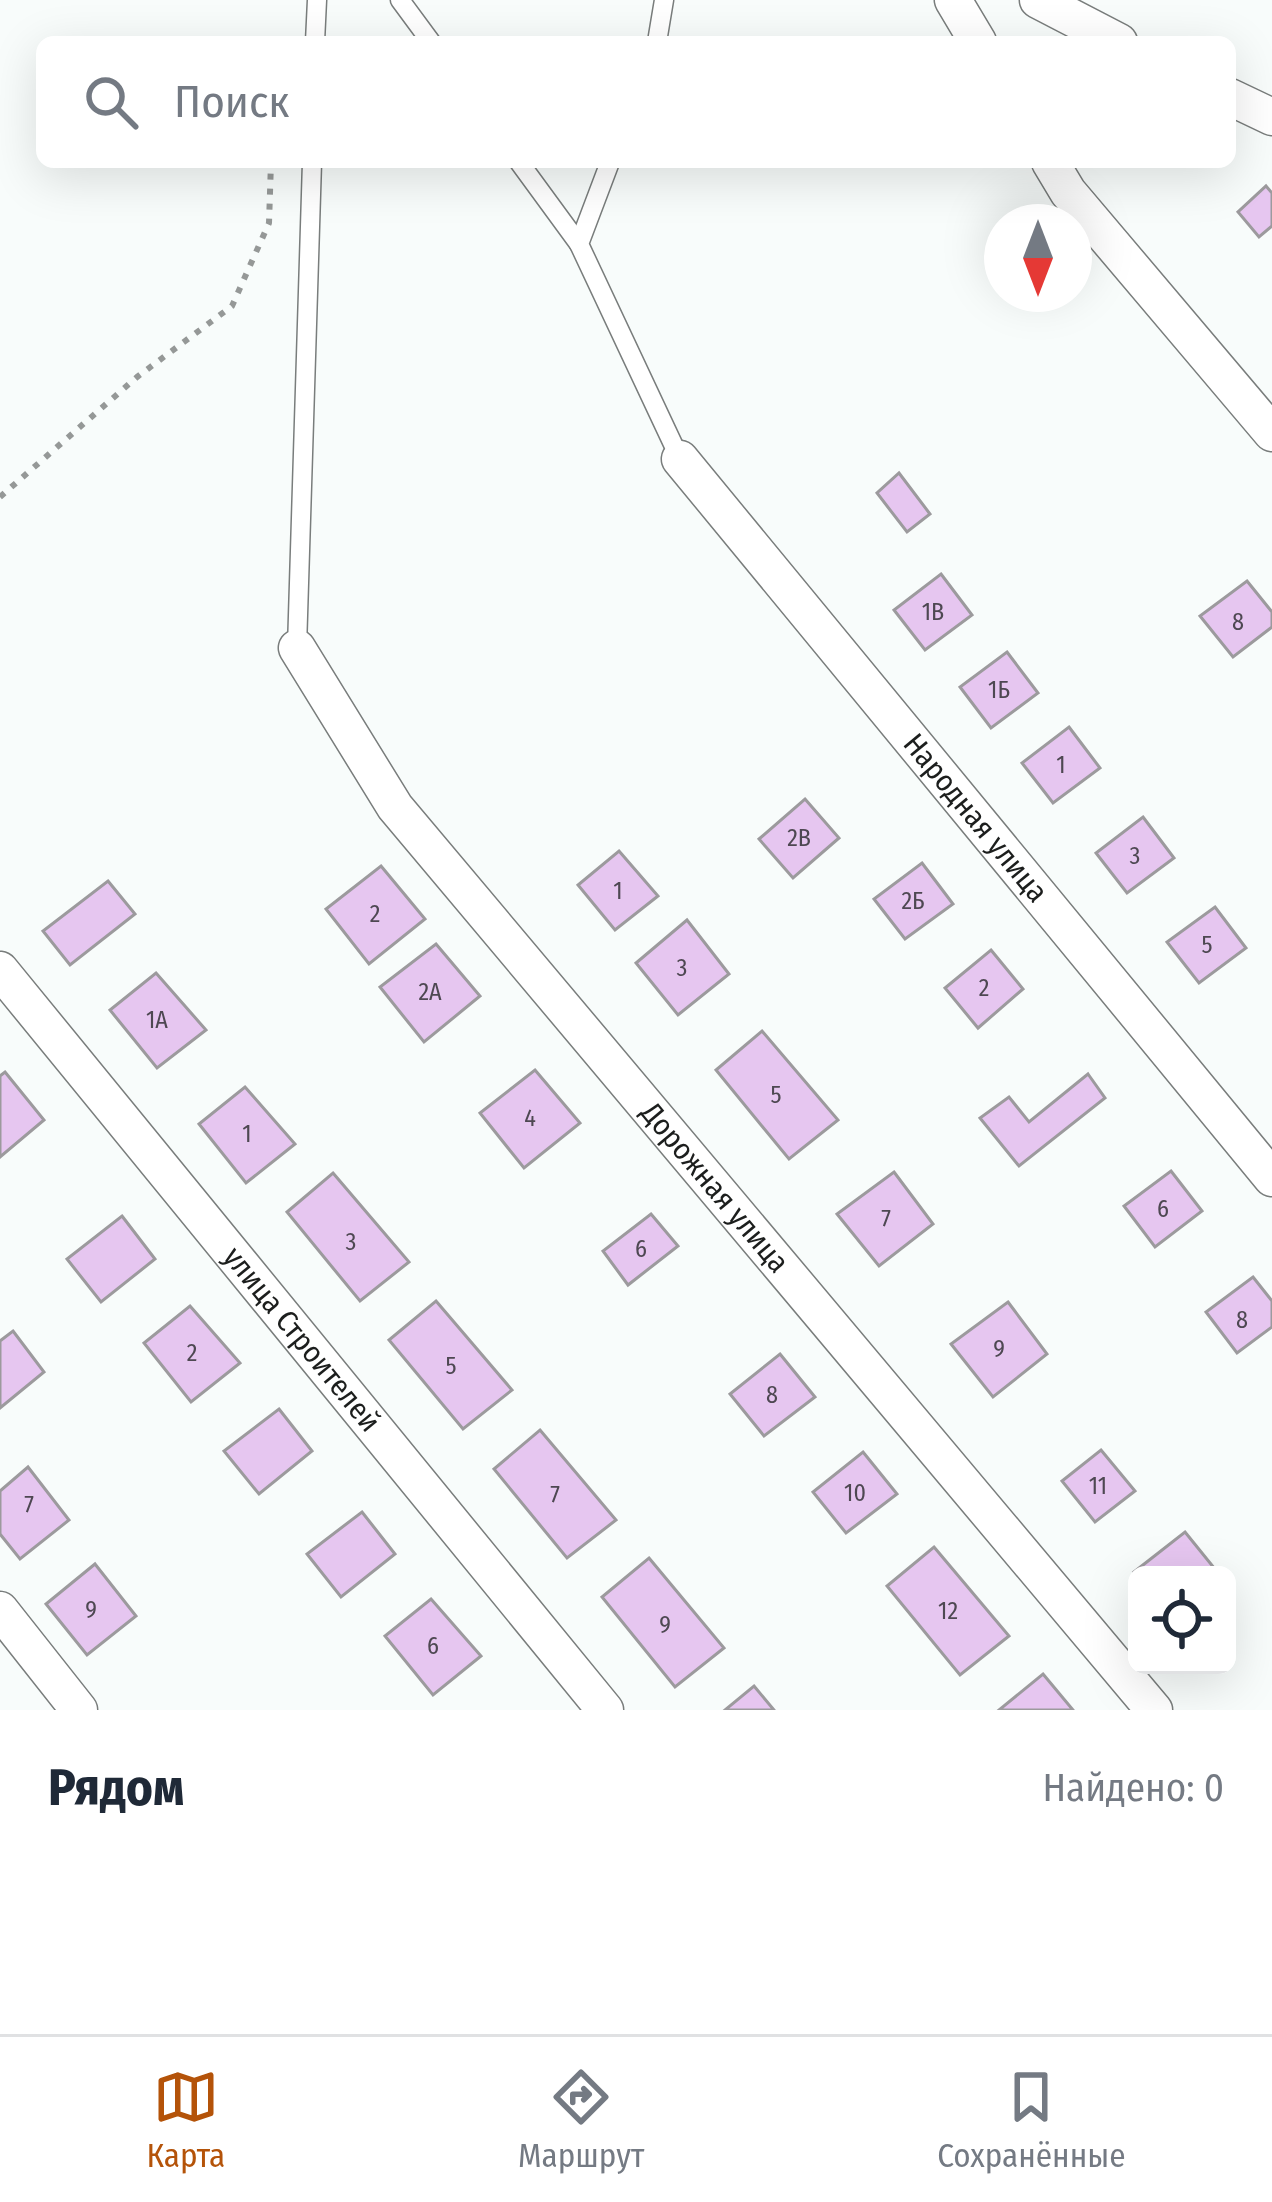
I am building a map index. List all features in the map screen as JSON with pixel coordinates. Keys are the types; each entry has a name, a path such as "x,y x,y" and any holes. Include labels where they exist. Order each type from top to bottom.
{"street":[{"path":"953,0 974,36"},
{"path":"1038,0 1107,36"},
{"path":"1236,100 1272,117"},
{"path":"1054,168 1068,192 1272,433"},
{"name":"Народная улица","path":"680,459 1272,1178"},
{"name":"Дорожная улица","path":"297,648 395,807 1154,1710"},
{"name":"улица Строителей","path":"0,970 605,1710"},
{"path":"0,1610 80,1710"}],"lane":[{"path":"316,36 317,0"},
{"path":"400,0 427,36"},
{"path":"658,36 664,0"},
{"path":"297,648 312,168"},
{"path":"523,168 579,244 680,459"},
{"path":"579,244 608,168"}],"path":[{"path":"0,497 137,377 232,306 269,223 272,168"}],"building":[{"path":"1266,186 1272,193 1272,226 1259,237 1238,212"},
{"path":"899,473 930,514 907,532 877,493"},
{"path":"941,574 972,615 925,650 894,610"},
{"path":"1247,581 1272,612 1272,627 1233,657 1200,616"},
{"path":"1007,652 1038,693 991,728 960,687"},
{"path":"1069,727 1100,768 1053,803 1022,763"},
{"path":"805,799 839,838 793,878 759,839"},
{"path":"1143,817 1174,858 1127,893 1096,853"},
{"path":"619,851 658,896 615,930 578,885"},
{"path":"922,863 953,904 905,939 874,899"},
{"path":"381,866 425,919 369,964 326,909"},
{"path":"108,881 135,914 70,965 43,931"},
{"path":"1215,907 1246,948 1199,983 1167,942"},
{"path":"687,920 729,974 678,1015 636,963"},
{"path":"436,944 480,996 424,1042 380,987"},
{"path":"991,950 1023,989 978,1028 945,988"},
{"path":"156,973 206,1030 157,1068 110,1010"},
{"path":"762,1031 838,1120 789,1159 716,1070"},
{"path":"535,1070 580,1123 524,1168 480,1113"},
{"path":"5,1072 44,1120 0,1157 0,1076"},
{"path":"1088,1074 1105,1098 1019,1166 980,1118 1009,1097 1029,1122"},
{"path":"245,1087 295,1144 246,1183 199,1124"},
{"path":"1171,1171 1202,1211 1155,1247 1124,1206"},
{"path":"894,1172 933,1224 879,1266 837,1214"},
{"path":"333,1173 409,1262 360,1301 287,1212"},
{"path":"651,1214 678,1246 628,1285 603,1251"},
{"path":"122,1216 155,1259 101,1302 67,1259"},
{"path":"1253,1277 1272,1301 1272,1327 1237,1353 1206,1312"},
{"path":"436,1301 512,1390 463,1429 389,1340"},
{"path":"1008,1302 1047,1354 993,1397 951,1344"},
{"path":"190,1306 240,1363 191,1402 144,1343"},
{"path":"13,1331 44,1372 0,1408 0,1341"},
{"path":"780,1354 815,1397 764,1436 730,1394"},
{"path":"279,1409 312,1451 259,1494 224,1451"},
{"path":"540,1430 616,1520 567,1558 494,1469"},
{"path":"1101,1450 1135,1491 1095,1522 1062,1481"},
{"path":"863,1452 897,1494 846,1533 813,1492"},
{"path":"28,1467 69,1520 20,1559 0,1534 0,1491"},
{"path":"362,1512 395,1554 341,1597 307,1554"},
{"path":"1185,1532 1213,1566 1142,1566"},
{"path":"934,1547 1009,1636 960,1675 887,1586"},
{"path":"649,1558 724,1648 675,1687 602,1597"},
{"path":"95,1564 136,1616 87,1655 46,1604"},
{"path":"431,1599 481,1656 433,1695 385,1636"},
{"path":"1043,1674 1073,1710 999,1710"},
{"path":"754,1686 774,1710 725,1710"}]}
